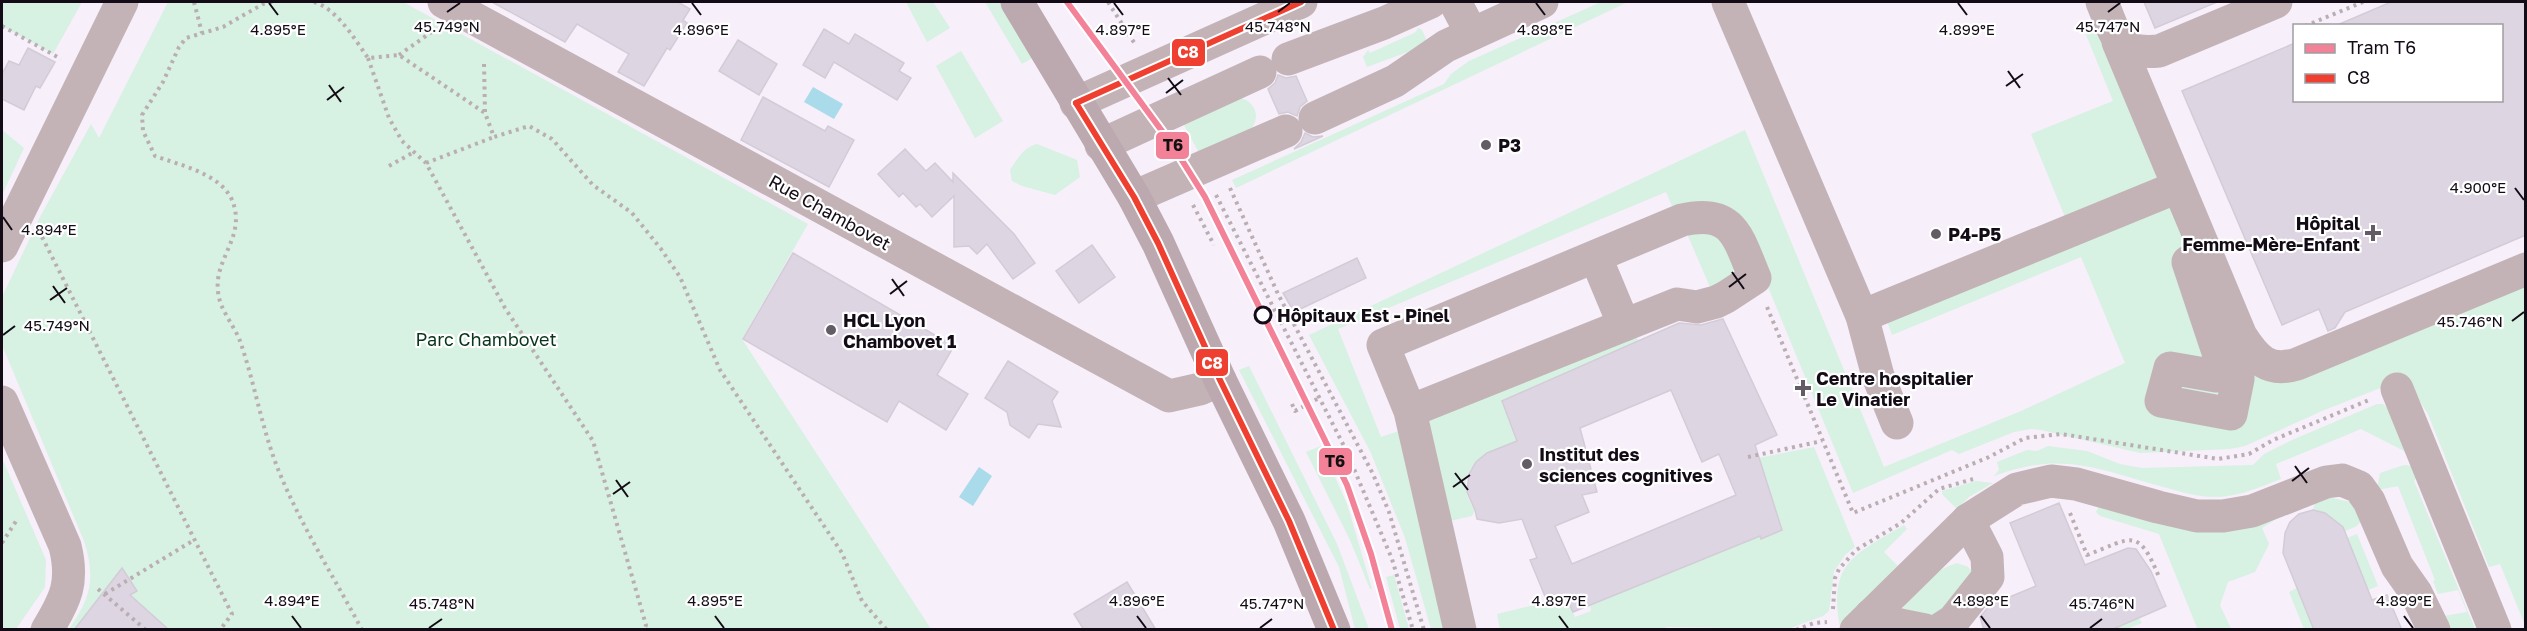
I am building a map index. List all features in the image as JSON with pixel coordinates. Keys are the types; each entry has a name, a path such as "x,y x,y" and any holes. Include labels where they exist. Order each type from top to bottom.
{"main road":[{"path":"1017,2 1134,198 1158,243 1220,380 1289,521 1334,630"}],"street":[{"path":"2,246 122,2"},
{"path":"1076,103 1301,2"},
{"path":"1101,145 1274,66 1431,2"},
{"path":"1455,2 1472,34"},
{"path":"1134,198 1395,81 1446,46 1542,2"},
{"path":"1728,2 1862,316 1878,376 1897,423"},
{"path":"2102,2 2177,196 2241,336 2251,353 2266,364 2283,368 2526,269"},
{"path":"2118,42 2132,50 2159,51 2276,2"},
{"name":"Rue Chambovet","path":"448,4 1169,396 1200,389 1220,380"},
{"path":"1862,316 2177,196"},
{"path":"2177,196 2176,223 2223,367"},
{"path":"1410,411 1677,304 1697,308 1726,297 1755,278 1738,238 1730,226 1720,220 1700,216 1682,220 1596,258 1383,345 1410,411 1460,630"},
{"path":"1596,258 1624,325"},
{"path":"2397,389 2495,630"},
{"path":"2,402 65,546 69,561 67,594 47,630"},
{"path":"1848,619 1968,520 2017,489 2051,482 2076,484 2197,516 2223,516 2252,511 2326,482 2343,480 2359,487 2369,501 2397,566 2416,593 2434,630"},
{"path":"1939,630 1953,621 1988,577 1987,557 1968,520"},
{"path":"1848,619 1925,630"}],"path":[{"path":"194,2 202,33"},
{"path":"255,2 263,4"},
{"path":"272,2 263,4 223,27 186,38 179,47 163,82 142,115 143,130 155,156 216,181 231,198 238,224 220,273 217,291 239,339 276,463 295,504 362,630"},
{"path":"314,2 322,4 351,34 368,58 389,118 402,141 426,163 505,308 593,441 646,625 644,630"},
{"path":"1108,2 1113,10"},
{"path":"2310,24 2363,2"},
{"path":"368,58 399,55 443,24 448,4"},
{"path":"2,26 86,72"},
{"path":"399,55 485,113"},
{"path":"484,64 485,113 494,137"},
{"path":"426,163 529,126 552,138 593,185 632,213 680,277 720,370 842,553 862,601 887,630"},
{"path":"389,166 414,152"},
{"path":"1227,182 1278,294 1373,474 1389,513 1424,630"},
{"path":"1214,192 1320,398 1366,494 1392,559 1413,630"},
{"path":"1193,205 1214,245"},
{"path":"42,236 232,614 220,630"},
{"path":"1755,278 1821,441 1853,513 1989,457 2025,438 2061,434 2218,459 2249,454 2273,440 2397,389"},
{"path":"1292,404 1295,411 1320,398"},
{"path":"1748,457 1821,441"},
{"path":"1796,630 1814,623 1848,619 1835,578 1839,569 1856,550 1901,523 1939,489 1977,478"},
{"path":"2069,512 2087,555 2122,542 2135,541 2148,552 2159,577"},
{"path":"105,594 194,540"},
{"path":"89,584 105,594 146,630"}],"green space":[{"path":"2,2 82,2 53,54 2,26"},
{"name":"Parc Chambovet","path":"168,2 403,2 808,224 742,339 931,629 69,629 87,597 90,577 88,554 2,345 2,297 40,217 91,124 99,138"},
{"path":"906,2 933,2 950,28 927,42"},
{"path":"985,2 1002,2 1034,57 1022,64"},
{"path":"1601,2 1628,2 1236,188 1232,180 1444,84 1451,74 1469,61"},
{"path":"1418,28 1422,30 1426,39 1424,46 1367,67 1363,57 1368,50 1370,53 1416,32"},
{"path":"2085,32 2107,32 2256,368 2525,270 2525,625 2500,564 2489,567 2428,414 2418,398 2388,385 2322,411 2245,446 2230,449 2140,453 2031,429 2014,432 1959,454 1952,450 1853,493 1747,236 1675,213 1666,192 1338,329 1381,437 1399,431 1446,629 1431,629 1405,538 1371,453 1309,335 1745,130 1884,467 2021,411 2125,363 2081,257 1892,335 1887,321 2065,217 2031,134 2113,101"},
{"path":"961,51 1003,121 975,138 936,66"},
{"path":"1241,98 1250,103 1255,111 1255,121 1250,130 1199,153 1182,121"},
{"path":"2,130 24,148 2,195"},
{"path":"1037,144 1077,160 1080,177 1055,195 1012,181 1010,170 1015,162 1025,151"},
{"path":"1685,229 1716,229 1734,268 1731,278 1713,294"},
{"path":"1635,334 1639,343 1502,401 1517,441 1494,451 1474,465 1468,474 1466,484 1468,496 1475,510 1472,516 1450,521 1427,419"},
{"path":"1249,366 1337,544 1369,629 1355,629 1339,567 1239,370"},
{"path":"2377,404 2383,404 2387,408 2406,452 2361,429 2276,464 2281,479 2232,495 2208,497 2194,495 2097,468 2059,463 2039,464 1994,476 1999,470 1997,462 2027,450 2037,451 2048,446 2087,451 2120,464 2142,468 2253,465 2264,454 2292,440"},
{"path":"1321,446 1347,504 1372,589 1370,589 1350,540 1306,452"},
{"path":"1814,447 1855,547 1846,554 1834,571 1829,611 1823,616 1788,629 1668,627 1657,630 1500,629 1497,614 1547,602 1549,606 1567,599 1575,617 1591,611 1590,605 1760,536 1761,539 1782,530 1758,458"},
{"path":"2,458 46,560 45,587 16,629 2,629"},
{"path":"2404,465 2412,466 2417,477 2414,481 2475,629 2443,629 2444,616 2467,612 2458,590 2438,594 2433,581 2435,580 2398,486 2377,490 2380,473"},
{"path":"1976,481 1993,483 1969,497 1957,509 1942,494 1942,491"},
{"path":"2327,497 2351,502 2363,520 2355,527 2345,531 2343,526 2339,528 2330,516 2313,510 2315,502"},
{"path":"2099,506 2284,514 2262,528 2269,544 2255,572 2228,582 2220,605 2231,629 2198,630 2159,534 2100,516 2096,512"},
{"path":"1904,525 1907,529 1884,552 1899,567 1840,626 1837,604 1838,587 1842,574 1859,553"},
{"path":"2357,534 2378,586 2368,590 2347,538"},
{"path":"1957,563 1968,567 1974,574 1942,619 1901,612 1924,582 1948,566"},
{"path":"1394,575 1409,629 1400,629 1386,577"},
{"path":"2297,588 2314,629 2304,629 2289,592"},
{"path":"2139,618 2142,623 2127,629 2111,630"}],"water":[{"path":"813,87 843,104 834,119 804,102"},
{"path":"979,467 992,476 973,506 959,497"}],"building":[{"path":"492,2 678,2 690,9 683,20 687,23 670,50 667,48 644,86 618,72 629,54 577,24 565,42"},
{"path":"2144,2 2217,2 2155,28"},
{"path":"2391,2 2526,2 2526,235 2345,312 2335,328 2328,331 2319,309 2282,325 2182,91 2293,44 2293,102 2503,102 2503,24 2340,24"},
{"path":"824,29 849,44 855,34 904,63 899,71 911,78 897,100 834,62 825,78 803,65"},
{"path":"738,40 777,64 759,95 719,71"},
{"path":"28,48 55,62 40,88 36,86 24,110 2,99 2,74 9,61 19,65"},
{"path":"1278,75 1286,78 1296,76 1307,101 1300,107 1297,116 1288,112 1279,114 1268,89 1275,83"},
{"path":"763,97 825,131 828,126 854,140 829,187 741,140"},
{"path":"1305,133 1313,137 1323,136 1294,149 1301,142"},
{"path":"905,149 926,171 935,163 953,182 953,173 1014,234 1035,263 1013,279 987,244 977,254 969,246 954,247 954,196 932,217 920,204 916,207 903,193 899,197 878,174"},
{"path":"1092,245 1115,277 1079,303 1056,271"},
{"name":"HCL Lyon Chambovet 1","path":"793,253 954,346 937,375 968,394 946,430 899,401 887,422 743,339"},
{"path":"1357,258 1366,278 1294,312 1283,293"},
{"name":"Institut des sciences cognitives","path":"1723,319 1777,435 1755,445 1782,530 1761,539 1760,536 1573,612 1567,599 1549,606 1530,560 1537,558 1522,519 1499,523 1477,519 1467,492 1469,474 1476,462 1487,453 1517,441 1502,401 1679,323 1701,325","holes":["1671,390 1702,462 1719,454 1736,495 1572,564 1555,526 1589,512 1582,495 1597,492 1580,428"]},
{"path":"1008,361 1058,392 1052,401 1061,427 1038,424 1029,438 1010,425 1007,412 985,398"},
{"path":"2059,503 2085,565 2128,548 2136,549 2151,571 2166,606 2111,630 1984,630 1980,617 1990,605 2036,586 2010,523"},
{"path":"2313,510 2325,513 2343,527 2372,600 2387,595 2402,630 2314,630 2283,553 2285,533 2290,522 2299,514"},
{"path":"122,568 137,591 130,595 169,630 74,630"},
{"path":"1127,582 1156,630 1084,630 1074,614"}],"tram line":[{"name":"T6","path":"1067,2 1173,146 1205,197 1347,485 1371,554 1392,630"}],"transit line":[{"name":"C8","path":"1076,103 1301,2"},
{"name":"C8","path":"1076,103 1134,197 1158,243 1220,380 1289,521 1334,630"}],"place":[{"name":"P3","path":"1486,145"},
{"name":"Hôpital Femme-Mère-Enfant","path":"2373,233"},
{"name":"P4-P5","path":"1936,234"},
{"name":"Hôpitaux Est - Pinel","path":"1263,315"},
{"name":"HCL Lyon Chambovet 1","path":"831,330"},
{"name":"Centre hospitalier Le Vinatier","path":"1803,388"},
{"name":"Institut des sciences cognitives","path":"1527,464"}]}
